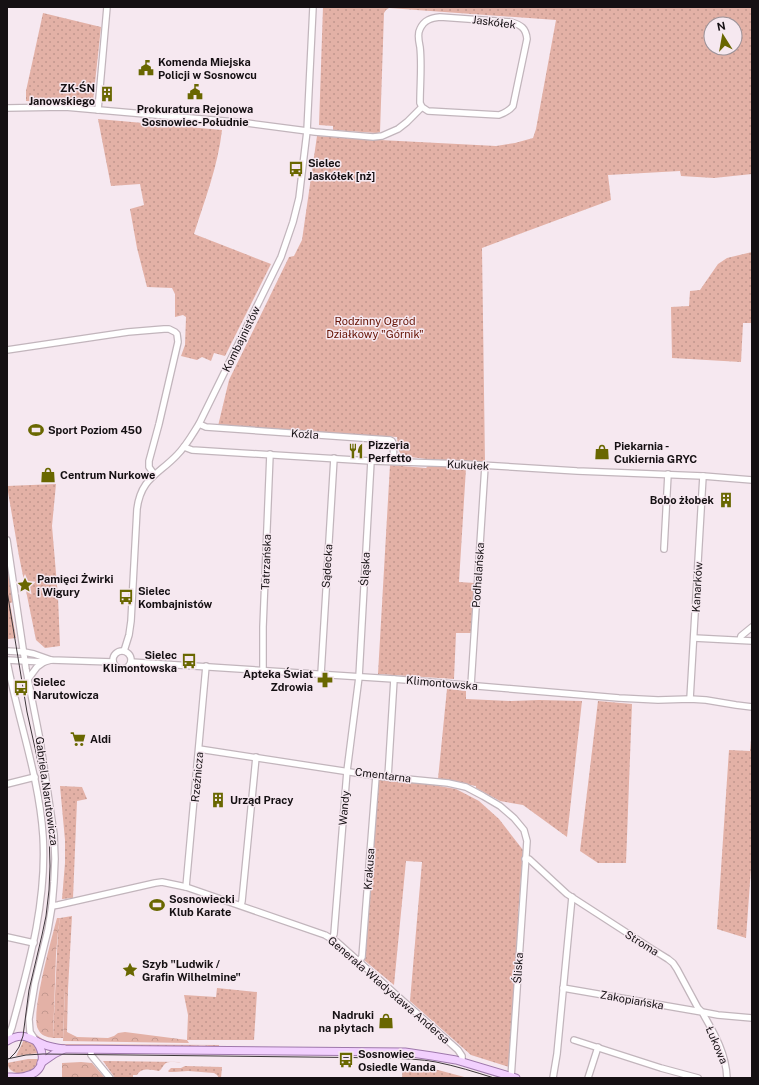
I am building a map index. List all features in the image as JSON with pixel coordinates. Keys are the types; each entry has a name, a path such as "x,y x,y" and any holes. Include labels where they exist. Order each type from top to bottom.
{"main road":[{"name":"Generała Władysława Andersa","path":"7,1041 21,1035 30,1037 49,1047 64,1050 394,1052 432,1056 462,1062 512,1078"},
{"path":"36,1041 42,1051 42,1063"},
{"name":"Generała Władysława Andersa","path":"32,1076 42,1063 54,1054 64,1050"},
{"path":"7,1070 12,1077 32,1076"}],"street":[{"path":"98,110 107,7"},
{"name":"Kombajnistów","path":"124,651 129,636 131,621 138,502 142,490 154,474 174,458 184,447 199,424 283,252 293,222 299,198 308,131 313,7"},
{"name":"Jaskółek","path":"440,17 511,22 519,24 524,28 527,39 513,106 509,110 499,115 428,111 422,107 420,103 421,56 418,31 422,24 427,20 440,17"},
{"path":"7,108 65,107 247,123 308,131 373,137 398,129 422,107"},
{"path":"7,350 145,330 169,329 175,332 178,338 178,343 149,462 149,467 154,474"},
{"name":"Koźla","path":"199,424 206,427 390,440 393,443 394,461"},
{"name":"Kukułek","path":"184,447 192,450 578,471 668,474 752,480"},
{"name":"Tatrzańska","path":"263,670 263,627 270,454"},
{"name":"Sądecka","path":"320,674 334,458"},
{"name":"Śląska","path":"359,677 371,460"},
{"name":"Podhalańska","path":"471,685 485,466"},
{"path":"664,548 668,474"},
{"name":"Kanarków","path":"690,699 703,476"},
{"name":"Gabriela Narutowicza","path":"7,540 25,661 41,748 54,834 55,859 52,906 48,930 35,983 29,1019 30,1032 36,1041"},
{"path":"740,640 740,636 752,627"},
{"path":"694,638 752,641"},
{"path":"7,651 38,654 51,660"},
{"path":"124,651 130,655 131,662 126,668 121,669 116,667 113,662 113,658 115,653 124,651"},
{"path":"7,661 44,662 51,660 113,662"},
{"name":"Gabriela Narutowicza","path":"7,661 35,777 43,836 44,870 37,931 7,1041"},
{"path":"28,679 37,667 44,662"},
{"name":"Klimontowska","path":"131,662 394,679 624,698 658,700 690,699 752,706"},
{"name":"Rzeźnicza","path":"186,887 206,666"},
{"name":"Wandy","path":"332,938 334,934 347,771 359,677"},
{"path":"388,777 394,679"},
{"name":"Cmentarna","path":"199,749 376,776 448,783 466,788 501,807 514,818 524,830 526,841 525,859"},
{"path":"241,905 256,757"},
{"name":"Krakusa","path":"359,961 362,957 376,776"},
{"path":"7,784 35,777"},
{"name":"Stroma","path":"525,859 530,859 567,894 673,963 698,1008 702,1012"},
{"name":"Śliska","path":"512,1078 525,859"},
{"name":"Generała Władysława Andersa","path":"52,906 162,882 186,887 325,935 332,938 359,961 458,1050 462,1056 462,1062"},
{"path":"553,1078 572,897"},
{"path":"7,937 34,943"},
{"name":"Zakopiańska","path":"563,988 702,1012"},
{"path":"702,1012 752,1018"},
{"name":"Łukowa","path":"702,1012 721,1048 725,1059 727,1078"},
{"path":"574,1040 661,1068 698,1078"},
{"path":"588,1078 598,1047"},
{"path":"91,1049 91,1055 110,1078"}],"green space":[{"name":"Rodzinny Ogród Działkowy \"Górnik\"","path":"323,7 752,7 752,174 714,178 681,176 680,171 608,175 611,200 482,248 485,462 426,459 403,456 399,450 397,437 218,426 229,380 289,257 294,256 302,240 317,136 496,146 533,138 536,129 556,20 389,8 384,13 380,132 333,130 333,126 319,125"},
{"path":"43,13 101,27 93,101 89,104 26,101 26,91"},
{"path":"98,119 222,130 207,195 194,234 271,264 225,356 214,353 211,361 202,357 197,360 181,356 185,345 186,317 183,315 175,317 175,294 172,288 147,287 137,248 130,209 144,205 140,184 111,186"},
{"path":"752,252 752,323 743,323 741,362 672,358 671,307 689,306 690,291 700,290 718,264 727,258"},
{"path":"390,465 426,468 428,466 466,468 459,582 474,583 471,633 456,633 454,679 378,674"},
{"path":"56,484 52,526 58,597 60,646 45,648 36,640 7,486"},
{"path":"7,559 14,602 10,603 16,638 8,639 7,630"},
{"path":"447,689 466,691 466,699 511,701 582,701 567,837 523,805 500,801 476,788 476,786 438,779"},
{"path":"598,701 632,704 626,863 598,863 580,851"},
{"path":"752,728 752,854 746,938 717,929 729,750 750,751"},
{"path":"378,779 422,783 456,789 479,801 499,819 523,850 509,1067 471,1055 410,1001 422,862 406,861 394,985 364,960"},
{"path":"60,786 82,787 87,799 77,801 73,898 62,899 65,840"},
{"path":"72,916 68,989 65,989 63,1038 53,1038 58,931 60,918"},
{"path":"57,918 60,918 56,955 53,1038 42,1035 38,1029 36,1021 39,993"},
{"path":"217,988 257,992 254,1040 187,1040 188,1015 184,995 216,997"},
{"path":"65,989 68,989 67,1032 77,1037 108,1038 118,1033 125,1032 187,1040 189,1043 63,1041"},
{"path":"33,1032 54,1044 219,1045 219,1048 200,1045 185,1048 155,1046 53,1045 38,1038"},
{"path":"24,1039 34,1043 39,1053 16,1056"},
{"path":"28,1059 39,1059 33,1068 23,1073 13,1072 7,1063"},
{"path":"103,1061 181,1062 166,1063 159,1071 141,1071 137,1075 133,1075 133,1078 115,1078"},
{"path":"62,1063 92,1063 105,1078 62,1078"},
{"path":"403,1065 438,1070 468,1078 402,1078"},
{"path":"185,1066 222,1067 221,1078 214,1073 168,1071 171,1068 181,1068"}],"tram line":[{"path":"7,591 27,712 45,797 49,832 50,866 46,916 29,990 23,1036 19,1047 9,1059"},
{"path":"7,1059 26,1055 43,1054 390,1058 436,1062 494,1078"}],"place":[{"name":"Komenda Miejska Policji w Sosnowcu","path":"146,68"},
{"name":"Prokuratura Rejonowa Sosnowiec-Południe","path":"195,92"},
{"name":"ZK-ŚN Janowskiego","path":"107,94"},
{"name":"Sielec Jaskółek [nż]","path":"296,169"},
{"name":"Sport Poziom 450","path":"36,430"},
{"name":"Pizzeria Perfetto","path":"356,451"},
{"name":"Piekarnia - Cukiernia GRYC","path":"602,452"},
{"name":"Centrum Nurkowe","path":"48,475"},
{"name":"Bobo żłobek","path":"726,500"},
{"name":"Pamięci Żwirki i Wigury","path":"25,585"},
{"name":"Sielec Kombajnistów","path":"126,597"},
{"name":"Sielec Klimontowska","path":"189,661"},
{"name":"Apteka Świat Zdrowia","path":"325,680"},
{"name":"Sielec Narutowicza","path":"21,688"},
{"name":"Aldi","path":"78,739"},
{"name":"Urząd Pracy","path":"218,800"},
{"name":"Sosnowiecki Klub Karate","path":"157,905"},
{"name":"Szyb \"Ludwik / Grafin Wilhelmine\"","path":"130,970"},
{"name":"Nadruki na płytach","path":"386,1021"},
{"name":"Sosnowiec Osiedle Wanda","path":"346,1060"}]}
